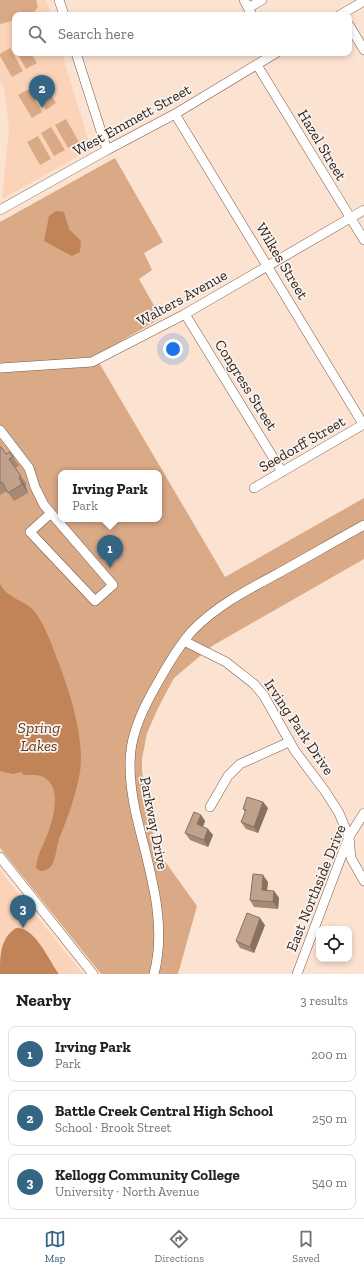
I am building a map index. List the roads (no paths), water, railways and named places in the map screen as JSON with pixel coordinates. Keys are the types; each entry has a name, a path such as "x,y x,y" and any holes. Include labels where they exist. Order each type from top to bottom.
{"street":[{"path":"59,0 63,12"},
{"path":"248,8 262,0"},
{"path":"347,12 364,1"},
{"path":"352,28 361,38 364,50"},
{"path":"77,56 107,150"},
{"name":"West Emmett Street","path":"0,210 175,114 270,56"},
{"name":"Hazel Street","path":"257,65 364,240"},
{"name":"Wilkes Street","path":"175,114 364,424"},
{"name":"Walters Avenue","path":"0,368 92,362 185,314 364,210"},
{"name":"Congress Street","path":"185,314 282,472"},
{"name":"Seedorff Street","path":"254,488 364,424"},
{"path":"0,430 29,468 35,487 44,505 58,521"},
{"path":"51,513 30,532 95,601 113,585 59,522"},
{"name":"Parkway Drive","path":"154,974 158,960 159,927 156,903 132,795 130,770 132,737 144,707 171,660 184,641 205,619 247,590 364,525"},
{"name":"Irving Park Drive","path":"184,641 226,662 254,684 264,696 289,742 325,791 338,813 349,837 351,858 364,881"},
{"path":"210,807 228,776 240,764 289,742"},
{"name":"East Northside Drive","path":"297,974 349,837 364,813"},
{"path":"0,857 93,974"}],"water":[{"path":"56,211 64,212 69,229 81,241 80,252 72,256 44,241 49,216"},
{"name":"Spring Lakes","path":"0,584 9,594 31,608 43,625 66,683 78,729 81,758 80,772 76,789 59,839 54,860 50,868 40,871 36,868 38,857 53,817 55,795 53,788 45,778 41,776 24,775 21,772 13,774 0,771"},
{"path":"16,928 23,929 35,938 59,974 0,974 0,961 4,942"}],"place":[{"name":"Battle Creek Central High School","path":"42,108"},
{"name":"Irving Park","path":"110,568"},
{"name":"Kellogg Community College","path":"23,928"}]}
